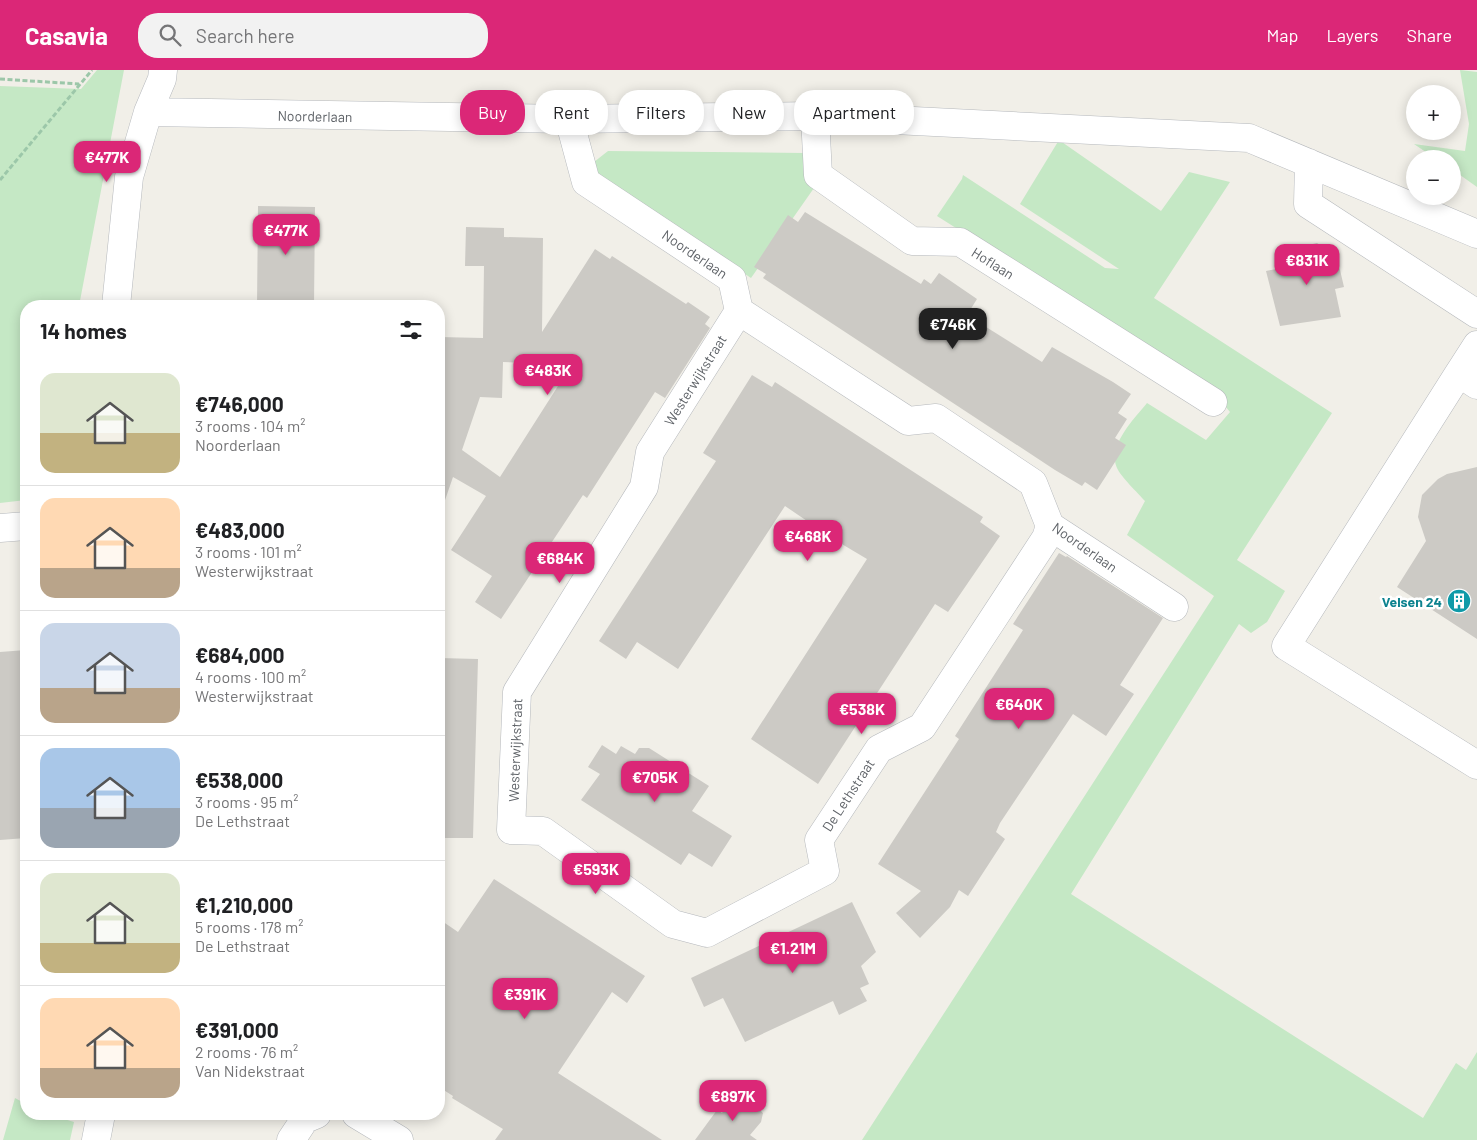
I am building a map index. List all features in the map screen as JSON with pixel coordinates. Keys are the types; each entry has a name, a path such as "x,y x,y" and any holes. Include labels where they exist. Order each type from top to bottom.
{"street":[{"path":"117,300 129,177 148,112 162,78 163,70"},
{"name":"Noorderlaan","path":"148,112 535,118"},
{"path":"608,119 794,116"},
{"path":"914,121 1249,138 1477,234"},
{"name":"Noorderlaan","path":"573,135 586,182 732,279 740,311 908,420 936,418 1033,483 1050,526 1174,607"},
{"name":"Hoflaan","path":"816,135 818,175 912,241 960,242 1213,402"},
{"path":"1309,164 1308,204 1477,314"},
{"name":"Westerwijkstraat","path":"673,924 543,831 512,830 517,692 644,487 650,452 740,311"},
{"path":"1477,345 1468,379 1286,646 1477,766"},
{"path":"0,528 20,526"},
{"name":"De Lethstraat","path":"673,924 707,933 825,871 819,840 878,749 922,727 1046,538 1050,526"},
{"path":"96,1140 100,1120"},
{"path":"291,1140 304,1120"},
{"path":"366,1120 398,1140"}],"path":[{"path":"0,180 92,70"},
{"path":"0,79 80,84"}],"green space":[{"path":"97,70 124,70 80,300 20,300 20,501 0,503 0,86 81,89"},
{"path":"1460,70 1477,72 1477,187 1461,176 1461,150 1465,151 1469,124"},
{"path":"1059,140 1161,211 1189,172 1230,182 1154,298 1332,413 1237,560 1285,591 1267,622 1251,633 1239,624 1071,894 1423,1118 1456,1063 1466,1070 1477,1052 1477,1140 862,1140 1214,596 1127,535 1145,501 1119,472 1115,460 1116,451 1123,433 1147,403 1206,440 1230,412 1212,390 937,216 963,175 1105,268 1119,269 1020,204"},
{"path":"1414,144 1458,150 1423,150"},
{"path":"608,151 804,153 804,178 814,188 751,278 595,174 594,162"},
{"path":"15,1098 20,1101 20,1120 68,1120 74,1122 70,1140 3,1140"}],"building":[{"path":"258,206 315,207 314,300 257,300"},
{"path":"805,212 921,284 924,279 931,284 939,273 977,299 967,315 1042,362 1052,347 1131,394 1118,413 1127,419 1115,438 1126,445 1097,490 1085,482 1082,486 1055,470 763,278 766,274 754,267 788,215 798,222"},
{"path":"466,227 504,228 504,237 543,238 542,332 595,249 610,259 612,256 686,304 688,302 710,317 705,324 710,328 665,398 655,392 587,498 583,495 501,619 475,602 492,576 451,550 486,496 453,477 445,500 445,337 483,338 484,266 465,266","holes":["503,362 572,364 500,477 462,450 480,397 502,398"]},
{"path":"1317,243 1337,257 1344,287 1335,289 1341,317 1280,326 1266,271 1292,266 1288,250"},
{"path":"752,375 772,387 775,382 983,517 980,522 1000,536 948,612 935,604 818,784 751,739 867,559 785,506 678,669 637,642 626,659 599,641 716,461 703,453"},
{"path":"1477,467 1477,639 1397,587 1426,541 1418,517 1422,495 1438,479 1447,474"},
{"path":"1059,553 1067,556 1163,618 1120,685 1134,694 1106,736 1073,714 1000,823 996,832 1005,839 968,896 959,890 950,907 920,938 896,913 921,891 878,864 959,739 955,736 1023,630 1013,624"},
{"path":"20,650 20,838 0,840 0,652"},
{"path":"445,658 478,659 473,838 445,838"},
{"path":"602,745 616,754 621,746 635,754 639,748 649,748 709,786 692,811 732,836 712,867 689,853 681,865 581,800 600,774 588,767"},
{"path":"494,879 645,976 627,1003 612,992 558,1073 662,1140 495,1140 503,1129 452,1098 453,1096 445,1091 445,923 458,932"},
{"path":"852,902 876,952 861,966 869,984 860,988 867,1001 839,1015 833,1001 745,1042 723,998 704,1007 691,978"},
{"path":"739,1091 763,1113 761,1122 750,1135 757,1140 695,1140 717,1110 722,1113"}],"place":[{"name":"Velsen 24","path":"1459,601"}]}
